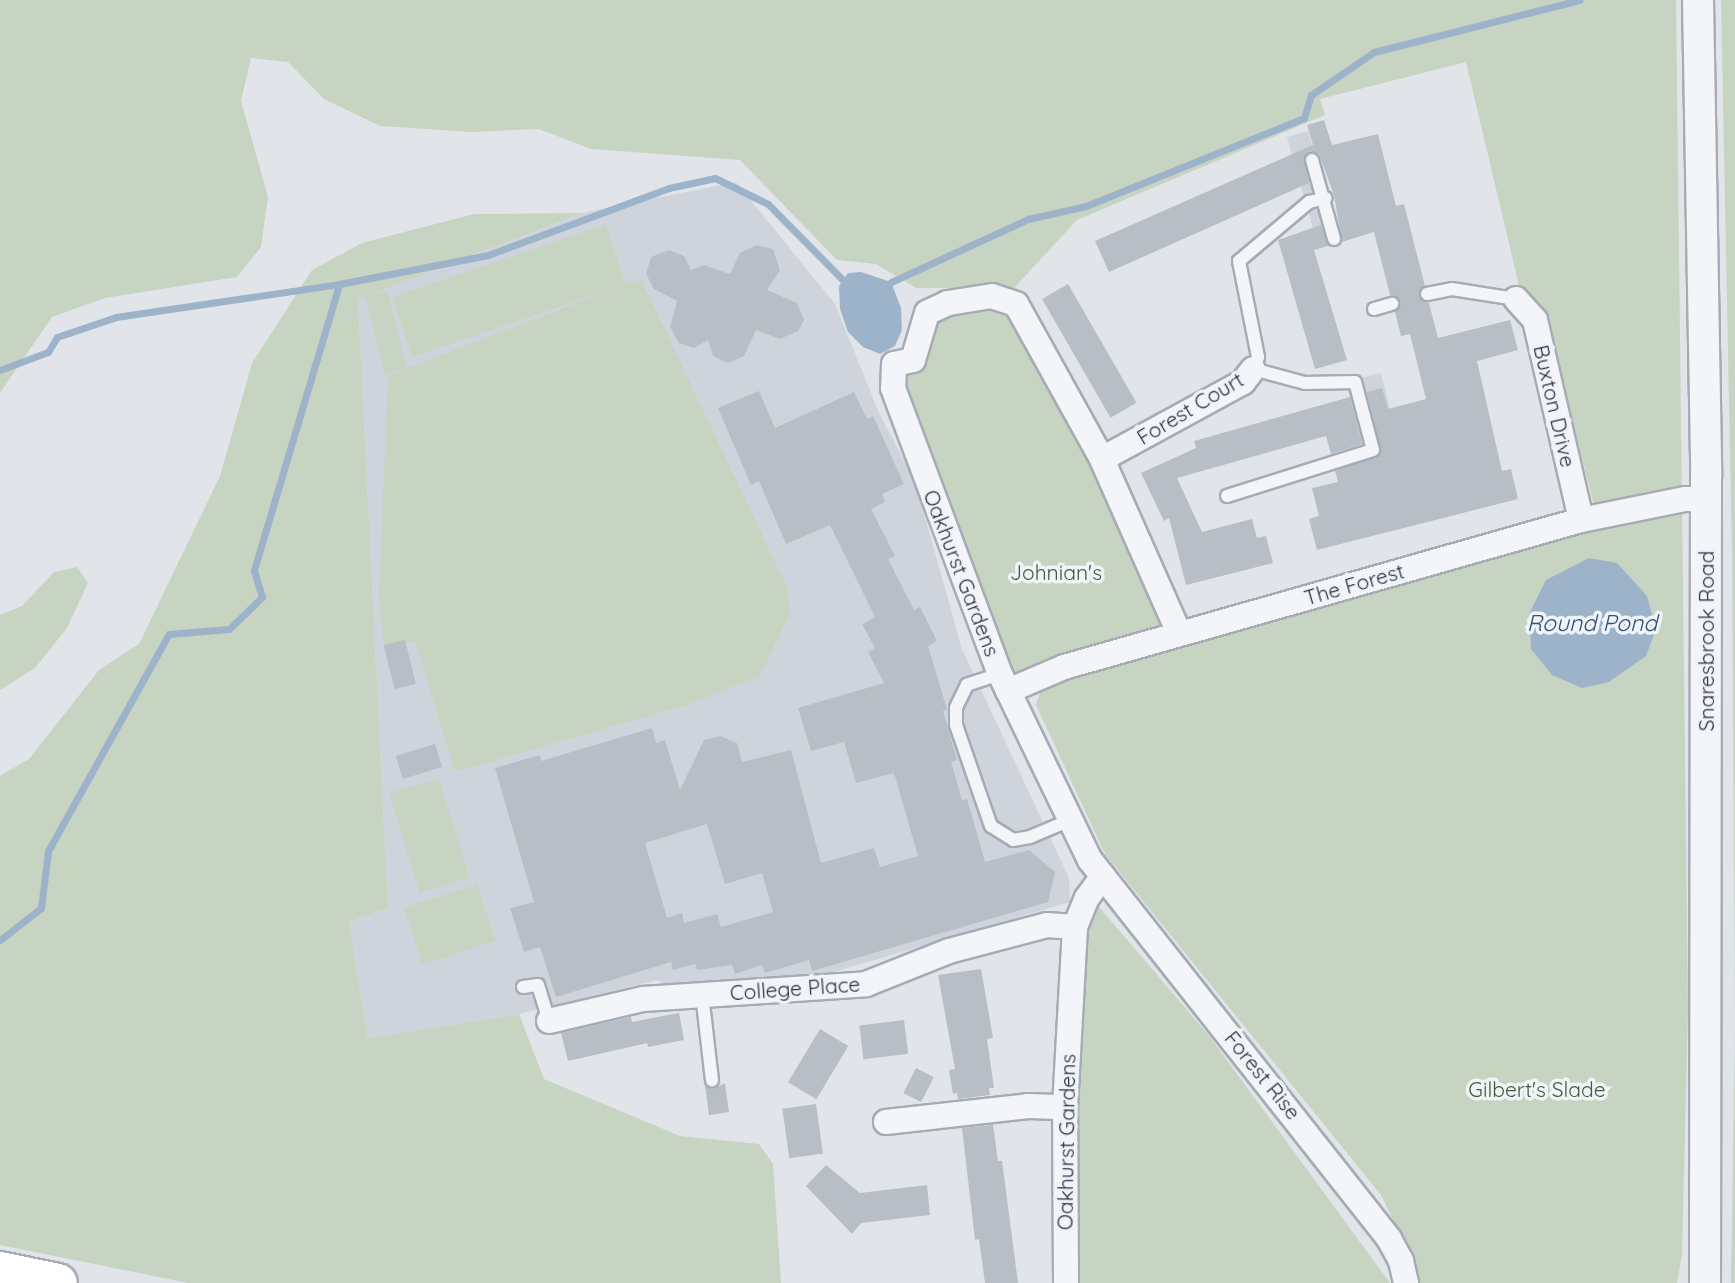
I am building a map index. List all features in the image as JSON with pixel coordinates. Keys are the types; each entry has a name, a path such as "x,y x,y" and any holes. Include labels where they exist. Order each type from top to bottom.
{"main road":[{"path":"0,1271 58,1283"}],"street":[{"name":"Snaresbrook Road","path":"1698,0 1706,499 1705,1283"},
{"name":"Oakhurst Gardens","path":"1066,1283 1065,1107 1075,927 1087,898 1103,876 1090,860 1004,682 893,388 894,364 913,360 927,313 948,303 1005,298 1016,304 1102,459 1179,633"},
{"name":"Buxton Drive","path":"1516,299 1535,320 1581,520"},
{"name":"Forest Court","path":"1102,459 1243,382 1253,369"},
{"name":"The Forest","path":"1004,682 1581,520 1685,499 1706,499"},
{"name":"Forest Rise","path":"1103,876 1389,1239 1401,1261 1406,1283"},
{"name":"College Place","path":"548,1021 643,999 866,984 949,951 1047,925 1075,927"},
{"path":"886,1122 1028,1106 1065,1107"}],"lane":[{"path":"1312,160 1326,198 1334,239"},
{"name":"Forest Court","path":"1253,369 1258,358 1239,261 1309,202 1326,198"},
{"path":"1427,294 1452,289 1516,299"},
{"path":"1374,309 1392,303"},
{"path":"1227,496 1373,450 1355,383 1305,383 1253,369"},
{"path":"1004,682 967,685 956,708 956,725 990,826 1013,839 1070,820"},
{"path":"523,987 538,985 548,1021"},
{"path":"702,994 712,1080"}],"shaded area":[{"path":"1308,131 1340,242 1319,248 1287,137"},
{"path":"736,182 835,304 879,413 915,481 962,649 1069,878 1070,902 834,972 754,987 668,985 657,980 519,1014 368,1038 349,922 388,908 358,299 582,213"},
{"path":"1381,373 1403,463 1369,472 1346,382"}],"green space":[{"name":"Gilbert's Slade","path":"0,0 1676,0 1688,1009 1682,1255 1677,1283 1417,1283 1416,1266 1381,1195 1105,854 1036,705 1042,686 1599,525 1544,309 1519,286 1466,62 1320,99 1325,115 1077,220 1014,288 916,288 876,264 837,260 740,160 591,149 539,129 471,132 380,126 324,99 288,62 251,58 241,101 268,197 261,247 237,277 105,298 52,317 0,393"},
{"path":"1721,0 1735,0 1735,1026 1732,550"},
{"path":"582,213 369,295 387,291 407,368 624,285 412,357 392,297 606,224 626,284 641,279 787,587 790,613 760,676 690,704 455,772 415,641 384,648 379,597 388,376 406,368 385,374 365,297 358,299 388,908 349,922 368,1038 519,1014 544,1079 680,1136 759,1144 773,1164 781,1283 188,1283 0,1245 0,776 29,759 99,670 139,644 220,476 252,363 312,270 362,243 474,214"},
{"name":"Johnian's","path":"1005,298 1179,633 1008,691 894,364 927,313"},
{"path":"77,567 88,583 67,628 35,668 0,690 0,615 22,606 54,572"},
{"path":"439,778 469,877 420,893 389,793"},
{"path":"477,884 496,941 422,965 404,908"},
{"path":"1095,902 1210,1037 1390,1283 1078,1283 1073,1188 1086,934"},
{"path":"1735,1026 1735,1283 1731,1283"}],"water":[{"path":"861,272 891,282 901,308 902,330 895,346 880,354 863,347 848,332 840,309 839,286 848,273"},
{"name":"Round Pond","path":"1589,558 1617,563 1647,596 1656,629 1646,656 1609,682 1582,688 1552,675 1531,649 1529,614 1546,580"}],"building":[{"path":"1324,120 1332,145 1378,134 1396,206 1404,204 1425,286 1419,296 1429,303 1438,338 1510,320 1518,350 1477,361 1502,471 1511,469 1518,499 1317,550 1309,519 1319,516 1312,488 1338,482 1335,471 1381,453 1367,392 1382,388 1388,409 1426,399 1410,334 1401,336 1395,312 1401,302 1390,295 1374,232 1342,242 1334,195 1319,154 1310,151 1304,157 1309,183 1109,272 1095,241 1313,145 1307,125"},
{"path":"1321,225 1328,246 1314,250 1347,360 1315,369 1278,240"},
{"path":"756,245 773,249 780,270 767,290 797,303 804,320 798,331 780,339 756,330 744,356 728,363 713,356 708,340 694,348 679,343 670,327 677,301 654,289 646,274 651,257 669,250 684,256 691,270 704,265 730,274 740,253"},
{"path":"1068,284 1136,403 1111,418 1042,299"},
{"path":"759,391 775,428 854,392 867,419 873,416 904,484 882,494 885,502 871,509 895,556 888,559 914,610 920,607 937,641 928,646 947,709 943,711 957,760 951,762 962,800 967,799 985,862 1029,850 1055,872 1048,902 812,971 809,960 765,973 762,965 735,974 732,965 697,970 695,964 673,970 671,962 556,997 540,947 524,952 510,908 534,902 495,768 540,755 541,761 652,728 656,743 665,740 680,790 704,740 720,736 737,743 742,762 791,750 821,863 874,848 880,867 918,856 894,773 856,783 844,742 811,751 798,708 884,683 868,652 875,648 862,624 875,617 830,525 786,544 759,481 751,485 718,408","holes":["707,824 725,884 762,873 773,912 721,927 717,914 684,923 682,913 667,918 645,843"]},
{"path":"1350,397 1362,444 1331,454 1326,436 1177,478 1202,532 1252,519 1257,538 1266,536 1273,563 1186,585 1169,518 1164,521 1141,473 1196,448 1194,441"},
{"path":"405,640 416,684 395,689 384,645"},
{"path":"435,744 442,767 403,779 396,756"},
{"path":"981,969 993,1038 987,1039 994,1088 989,1088 990,1095 958,1099 957,1093 953,1094 949,1070 955,1069 938,975"},
{"path":"679,1013 684,1040 648,1047 647,1043 568,1061 561,1033 631,1017 632,1022"},
{"path":"904,1020 908,1054 863,1059 859,1025"},
{"path":"820,1029 848,1046 816,1099 788,1082"},
{"path":"916,1068 934,1077 921,1102 903,1093"},
{"path":"725,1083 729,1112 709,1115 705,1086 714,1089"},
{"path":"816,1104 823,1154 789,1158 782,1109"},
{"path":"993,1125 998,1161 1002,1161 1018,1283 985,1283 979,1239 975,1240 962,1128"},
{"path":"826,1165 860,1193 927,1185 930,1215 861,1223 852,1234 806,1186"}],"waterway":[{"path":"891,282 1028,219 1086,206 1304,118 1311,95 1374,52 1580,0"},
{"path":"0,370 48,352 57,337 116,317 339,284 488,255 669,188 715,178 768,204 843,280"},
{"path":"0,940 41,908 48,851 169,634 229,629 262,597 254,570 339,284"}]}
